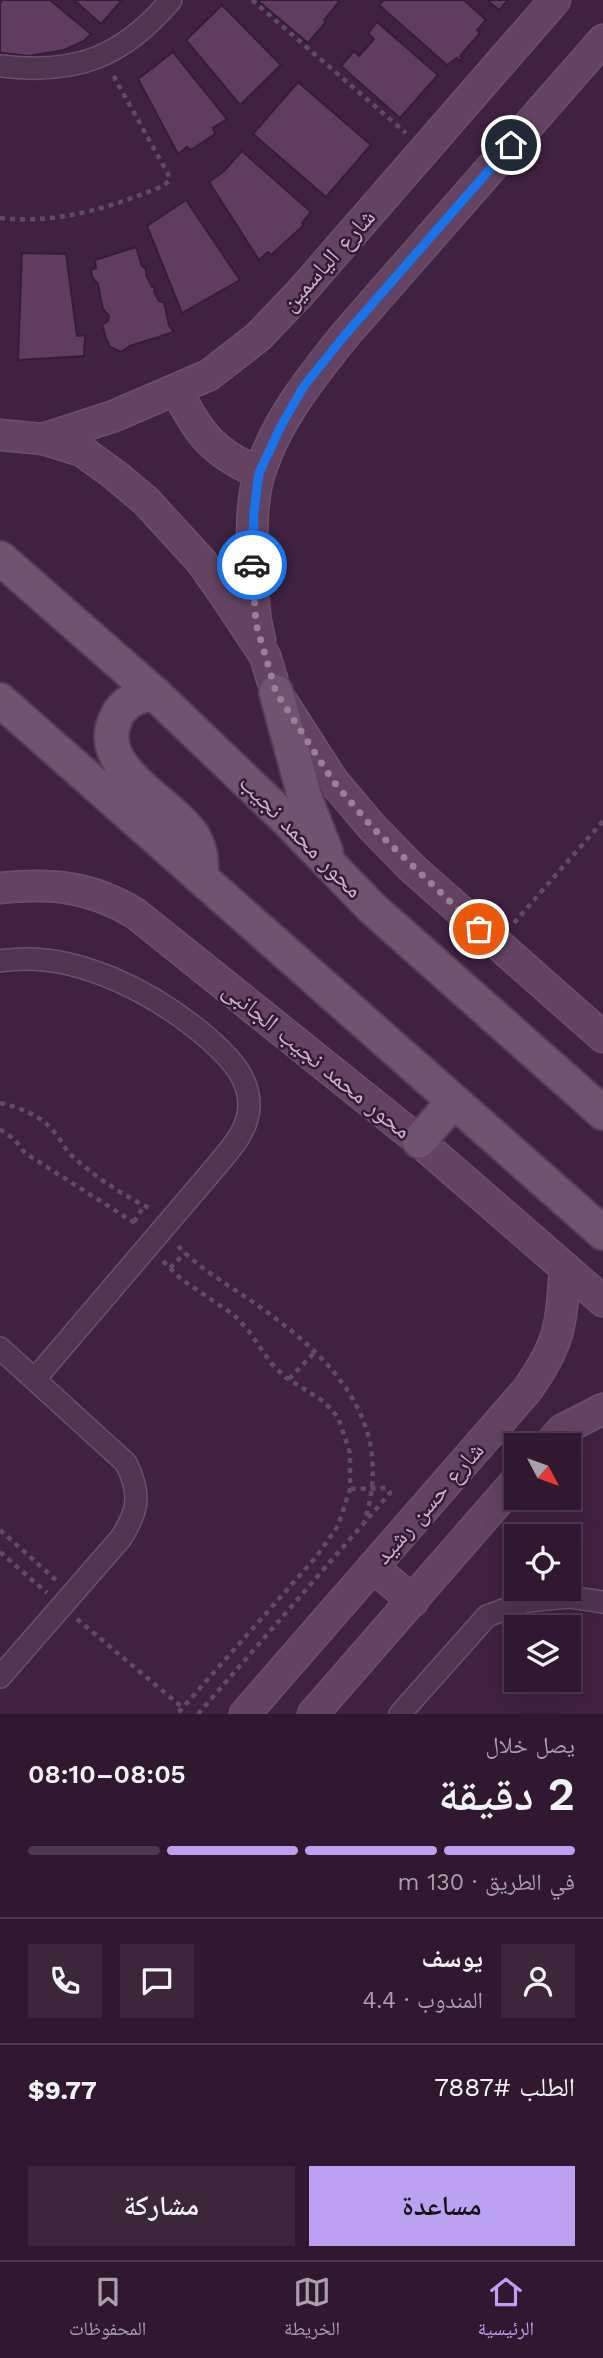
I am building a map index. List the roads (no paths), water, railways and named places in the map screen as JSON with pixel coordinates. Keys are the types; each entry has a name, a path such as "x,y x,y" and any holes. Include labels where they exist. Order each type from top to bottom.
{"main road":[{"name":"محور محمد نجيب","path":"0,558 155,694 286,819 372,908 603,1113"},
{"path":"276,692 304,795 332,867"},
{"path":"155,694 134,699 117,714 111,746 121,766 194,838 201,856 200,877"},
{"path":"0,700 603,1233"},
{"path":"419,1140 453,1102"}],"street":[{"path":"0,66 34,70 69,67 102,56 129,41 153,21 171,0"},
{"name":"شارع الياسمين","path":"43,439 114,416 177,391 209,375 258,337 301,292 555,0"},
{"path":"603,40 304,386 259,473 253,536 256,624 276,692 333,781 412,868 603,1037"},
{"path":"177,391 192,422 211,444 233,461 259,473"},
{"path":"0,435 43,439 82,451 115,475 146,501 201,561 265,656"},
{"name":"محور محمد نجيب الجانبى","path":"0,888 58,886 97,894 135,914 419,1140 603,1301"},
{"path":"0,961 49,961 117,980 145,993 180,1016 228,1057 245,1080 249,1108 241,1134 35,1379"},
{"name":"شارع حسن رشيد","path":"245,1714 510,1410 540,1372 559,1334 565,1268"},
{"path":"0,1348 126,1463 135,1481 137,1501 132,1521 121,1538 0,1677"},
{"path":"559,1433 603,1409"},
{"path":"313,1714 504,1495"},
{"path":"373,1567 413,1601"},
{"path":"400,1714 487,1616 527,1601 569,1597 603,1602"}]}
